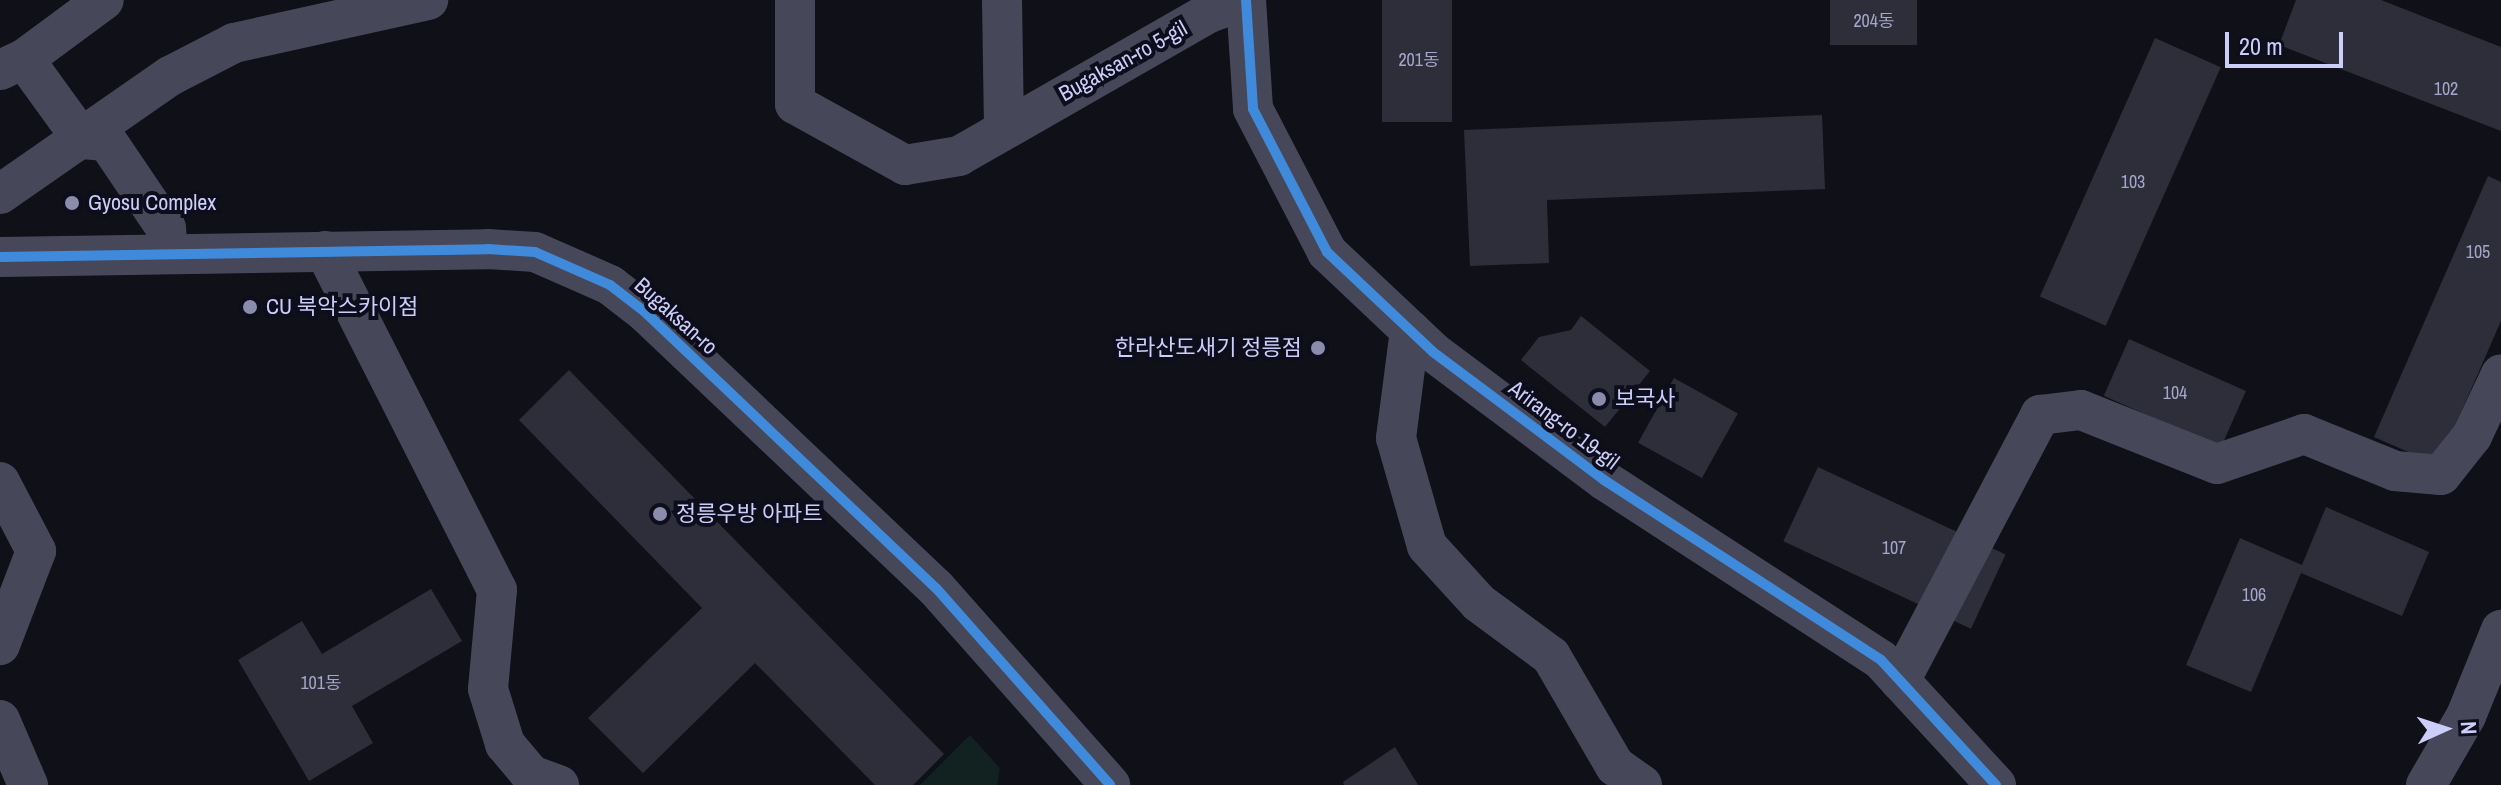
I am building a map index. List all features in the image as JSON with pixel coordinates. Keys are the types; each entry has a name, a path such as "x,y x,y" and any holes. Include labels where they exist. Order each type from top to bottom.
{"street":[{"path":"104,0 12,65 82,139 107,141 166,228 168,254"},
{"path":"0,194 170,76 234,43 428,0"},
{"name":"Bugaksan-ro 5-gil","path":"795,0 795,104 905,165 959,156 1209,13 1246,0"},
{"path":"1002,0 1004,129"},
{"name":"Arirang-ro 19-gil","path":"1246,0 1253,109 1327,252 1410,330 1604,480 1881,660 1996,785"},
{"path":"325,251 497,590 488,689 505,744 531,775 559,785"},
{"name":"Bugaksan-ro","path":"0,257 325,251 535,252 610,285 645,312 936,588 1110,785"},
{"path":"1410,330 1396,438 1427,546 1479,603 1551,656 1615,766 1642,785"},
{"path":"1900,681 2040,415 2081,410 2217,464 2304,434 2395,471 2441,475 2472,436 2501,374"},
{"path":"0,482 36,551 0,645"},
{"path":"2426,785 2466,716 2501,630"},
{"path":"0,720 28,785"}],"shaded area":[{"path":"970,735 1000,768 997,785 920,785"}],"building":[{"path":"1382,0 1452,0 1452,122 1382,122"},
{"path":"1830,0 1917,0 1917,45 1830,45"},
{"path":"2296,0 2381,0 2501,47 2501,131 2279,45"},
{"path":"2155,38 2221,67 2106,326 2040,297"},
{"path":"1822,115 1825,189 1547,200 1549,263 1470,266 1464,130"},
{"path":"2488,176 2501,182 2501,321 2438,465 2374,437"},
{"name":"보국사","path":"1581,316 1650,371 1605,427 1521,360 1539,337 1571,330"},
{"path":"2129,339 2246,391 2221,448 2104,396"},
{"name":"정릉우방 아파트","path":"569,370 944,754 913,785 875,785 755,663 643,773 588,718 702,608 519,420"},
{"name":"보국사","path":"1674,378 1738,413 1702,478 1638,443"},
{"path":"1818,467 2006,554 1971,629 1783,541"},
{"path":"2326,507 2429,552 2402,616 2301,573 2251,692 2186,665 2240,538 2302,565"},
{"path":"431,589 462,641 352,706 373,743 309,781 238,660 302,621 322,654"},
{"path":"1395,747 1418,785 1344,785 1343,782"}],"cycle path":[{"path":"1246,0 1253,109 1327,252 1433,352 1604,480 1881,660 1996,785"},
{"path":"0,257 488,249 535,252 610,285 645,312 936,588 1110,785"}],"place":[{"name":"Gyosu Complex","path":"72,203"},
{"name":"CU 북악스카이점","path":"250,307"},
{"name":"한라산도새기 정릉점","path":"1318,348"},
{"name":"보국사","path":"1599,399"},
{"name":"정릉우방 아파트","path":"660,514"}]}
